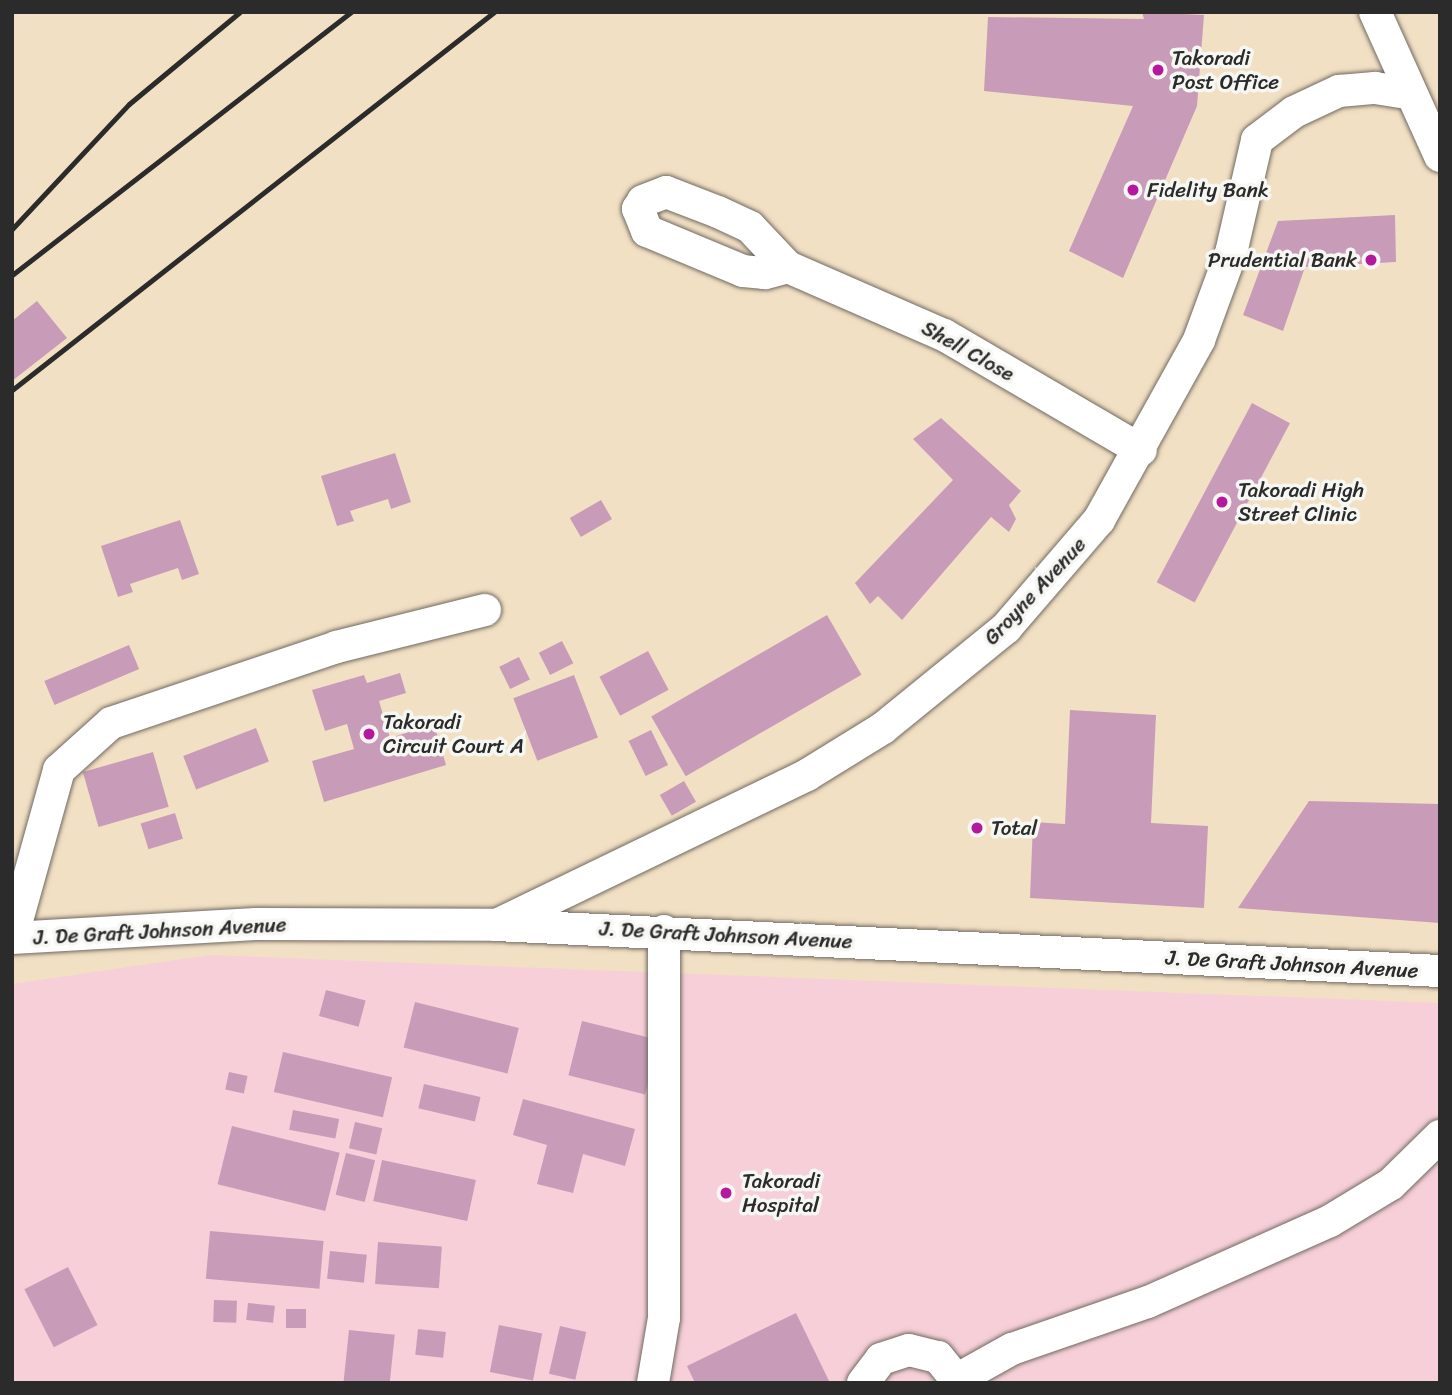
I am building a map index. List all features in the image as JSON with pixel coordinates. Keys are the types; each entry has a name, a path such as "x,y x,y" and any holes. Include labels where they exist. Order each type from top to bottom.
{"street":[{"path":"1375,12 1440,156"},
{"name":"Groyne Avenue","path":"496,925 724,818 883,728 1006,628 1055,576 1099,520 1141,450 1199,340 1231,253 1257,140 1294,112 1339,91 1375,88 1412,94"},
{"name":"Shell Close","path":"788,267 944,335 1141,450"},
{"path":"12,937 59,771 111,723 337,648 485,610"},
{"name":"J. De Graft Johnson Avenue","path":"12,937 256,924 496,925 664,931 1440,971"},
{"path":"653,1383 664,1318 664,931"},
{"path":"863,1383 881,1359 909,1350 938,1357 958,1381 1012,1349 1148,1302 1330,1221 1391,1184 1440,1136"}],"shaded area":[{"name":"Takoradi Hospital","path":"210,955 1440,1003 1440,1383 12,1383 12,984"}],"building":[{"path":"1142,12 1204,15 1197,106 1123,278 1069,251 1133,106 984,91 988,17 1144,19"},
{"path":"1395,215 1396,262 1305,267 1283,331 1243,315 1278,221"},
{"path":"37,301 67,338 12,381 12,321"},
{"name":"Takoradi High Street Clinic","path":"1252,403 1290,423 1195,602 1157,582"},
{"path":"941,418 1021,491 1009,505 1016,519 1009,532 991,517 902,620 878,596 870,604 855,583 953,480 913,439"},
{"path":"395,453 411,502 391,509 388,499 350,511 354,521 337,526 321,476"},
{"path":"601,500 612,519 581,537 570,518"},
{"path":"180,520 199,574 182,580 178,568 130,584 133,592 118,597 101,546"},
{"path":"827,615 862,675 686,776 651,717"},
{"path":"562,641 573,663 550,675 539,653"},
{"path":"129,645 139,669 54,705 44,681"},
{"path":"648,651 669,690 620,716 599,677"},
{"path":"519,657 530,679 510,689 499,667"},
{"name":"Takoradi Circuit Court A","path":"400,673 406,693 379,701 390,738 434,724 446,765 324,802 312,761 354,749 347,724 325,731 312,690 364,675 367,683"},
{"path":"574,675 598,738 537,761 513,698"},
{"path":"1070,710 1156,715 1151,823 1208,826 1204,908 1030,898 1033,822 1065,824"},
{"path":"256,728 269,762 196,790 183,756"},
{"path":"651,730 668,765 646,776 629,741"},
{"path":"153,752 169,807 99,827 83,772"},
{"path":"684,781 696,802 672,816 660,795"},
{"path":"1309,801 1440,804 1440,923 1238,908"},
{"path":"175,813 183,839 148,849 141,824"},
{"path":"326,990 366,1001 359,1027 319,1016"},
{"path":"415,1002 519,1028 507,1073 404,1048"},
{"path":"582,1021 659,1040 645,1094 568,1075"},
{"path":"283,1052 392,1077 383,1117 274,1092"},
{"path":"229,1072 248,1076 244,1094 225,1090"},
{"path":"424,1084 481,1097 475,1121 418,1108"},
{"path":"523,1099 635,1129 625,1166 583,1154 573,1193 537,1184 547,1145 513,1135"},
{"path":"293,1110 339,1119 335,1139 289,1130"},
{"path":"355,1122 382,1128 376,1155 349,1148"},
{"path":"232,1126 340,1153 325,1211 217,1184"},
{"path":"346,1153 375,1160 365,1202 336,1195"},
{"path":"382,1160 476,1180 467,1221 373,1201"},
{"path":"210,1231 324,1241 319,1289 206,1279"},
{"path":"378,1242 442,1246 439,1288 375,1284"},
{"path":"330,1251 367,1255 364,1283 327,1279"},
{"path":"68,1267 98,1325 54,1347 24,1289"},
{"path":"214,1300 237,1301 236,1323 213,1322"},
{"path":"248,1303 275,1306 273,1323 246,1320"},
{"path":"286,1309 306,1309 306,1328 286,1328"},
{"path":"796,1313 830,1383 695,1383 687,1366"},
{"path":"499,1325 542,1333 533,1381 490,1372"},
{"path":"560,1326 586,1332 575,1380 549,1374"},
{"path":"418,1329 446,1332 443,1358 415,1355"},
{"path":"349,1330 395,1335 390,1383 343,1383"}],"railway":[{"path":"12,229 129,104 240,12"},
{"path":"12,275 351,12"},
{"path":"12,390 494,12"}],"place":[{"name":"Takoradi Post Office","path":"1158,70"},
{"name":"Fidelity Bank","path":"1133,190"},
{"name":"Prudential Bank","path":"1371,260"},
{"name":"Takoradi High Street Clinic","path":"1222,502"},
{"name":"Takoradi Circuit Court A","path":"369,734"},
{"name":"Total","path":"977,828"},
{"name":"Takoradi Hospital","path":"726,1193"}]}
